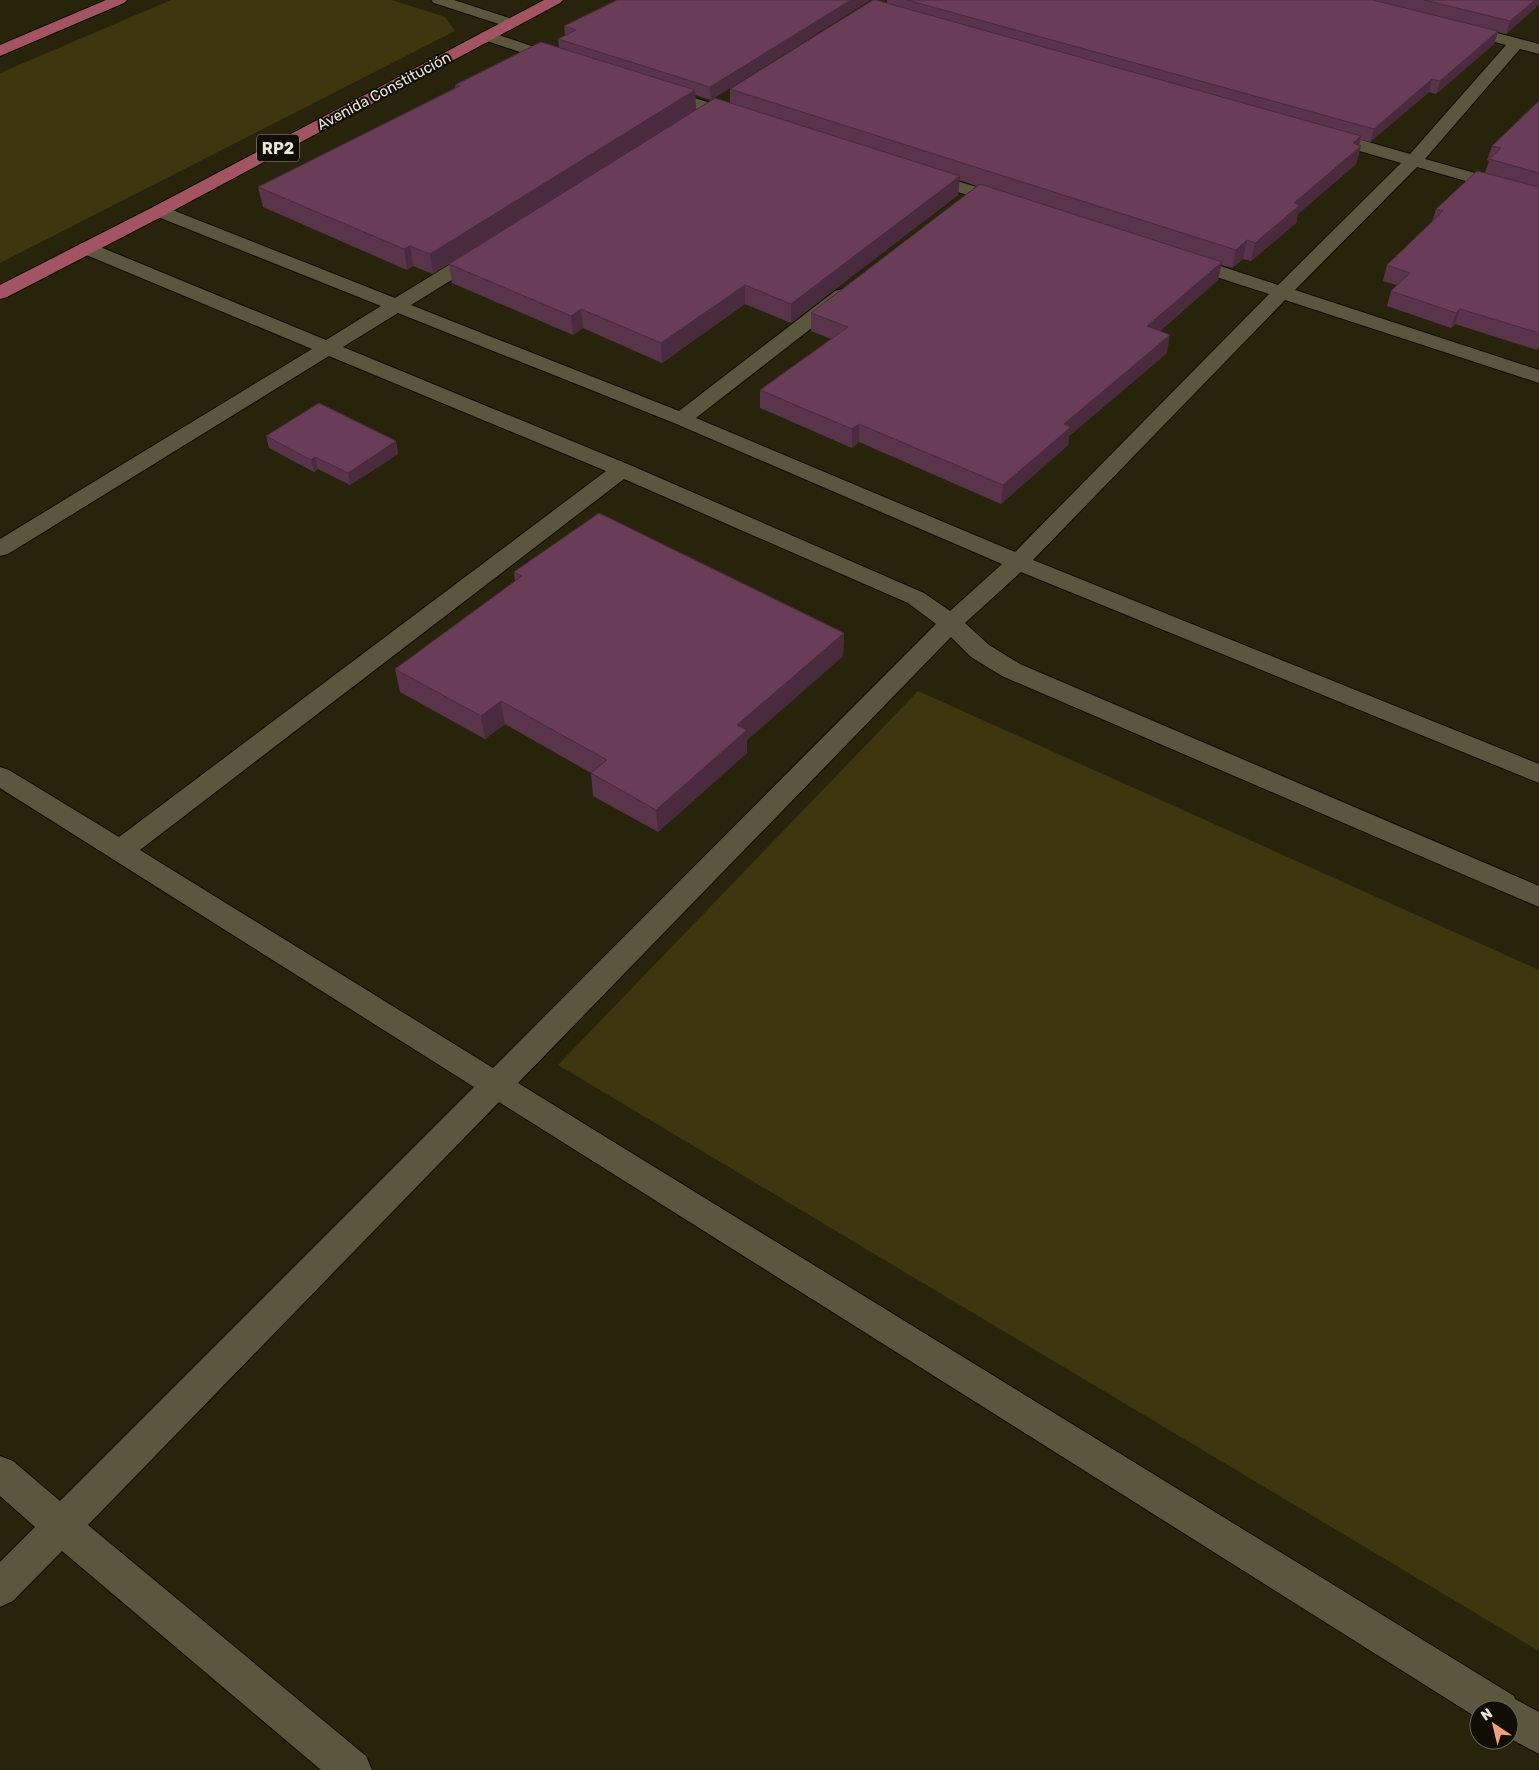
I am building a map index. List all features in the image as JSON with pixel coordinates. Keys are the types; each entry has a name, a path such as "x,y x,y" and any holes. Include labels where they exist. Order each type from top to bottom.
{"main road":[{"path":"0,51 119,0"},
{"name":"Avenida Constitución","path":"0,293 159,211 555,0"}],"street":[{"path":"439,0 510,23"},
{"path":"1478,34 1527,46"},
{"path":"487,36 580,67"},
{"path":"0,1588 951,623 1018,562 1282,292 1527,46"},
{"path":"645,88 758,124"},
{"path":"694,119 727,98"},
{"path":"1309,131 1539,197"},
{"path":"909,171 1022,207"},
{"path":"960,204 976,192"},
{"path":"159,211 397,307 681,418 1018,562 1539,774"},
{"path":"0,549 397,307 496,244"},
{"path":"86,248 622,470 916,598 951,623 980,651 1011,670 1539,897"},
{"path":"1170,256 1539,377"},
{"path":"681,418 859,281"},
{"path":"120,850 622,470"},
{"path":"0,776 1484,1700"},
{"path":"0,1472 61,1526 352,1770"},
{"path":"1519,1722 1539,1734"}],"shaded area":[{"path":"171,0 392,0 445,17 455,31 0,263 0,73"},
{"path":"918,691 1539,970 1539,1651 558,1065"}],"building":[{"path":"617,0 851,0 710,87 558,39 576,30 564,26"},
{"path":"873,0 1361,136 1353,143 1361,146 1294,203 1300,205 1255,243 1247,240 1236,250 730,89"},
{"path":"907,0 1373,0 1498,31 1440,81 1432,79 1374,129"},
{"path":"1424,0 1535,0 1510,21"},
{"path":"541,42 695,90 430,254 410,246 404,249 258,187 460,86 455,85"},
{"path":"715,98 960,176 791,304 745,285 661,343 581,309 571,316 449,264"},
{"path":"1539,101 1539,173 1489,159 1501,148 1492,146"},
{"path":"1477,171 1539,187 1539,333 1460,309 1456,313 1391,291 1410,273 1387,265 1443,211 1436,209"},
{"path":"980,184 1222,262 1147,326 1170,335 1064,424 1071,427 1003,485 859,424 852,429 760,390 848,327 811,313"},
{"path":"319,403 396,441 348,473 315,457 311,460 266,436"},
{"path":"599,513 844,633 737,725 747,730 656,810 591,773 607,760 501,701 481,716 395,669 522,576 514,572"}]}
